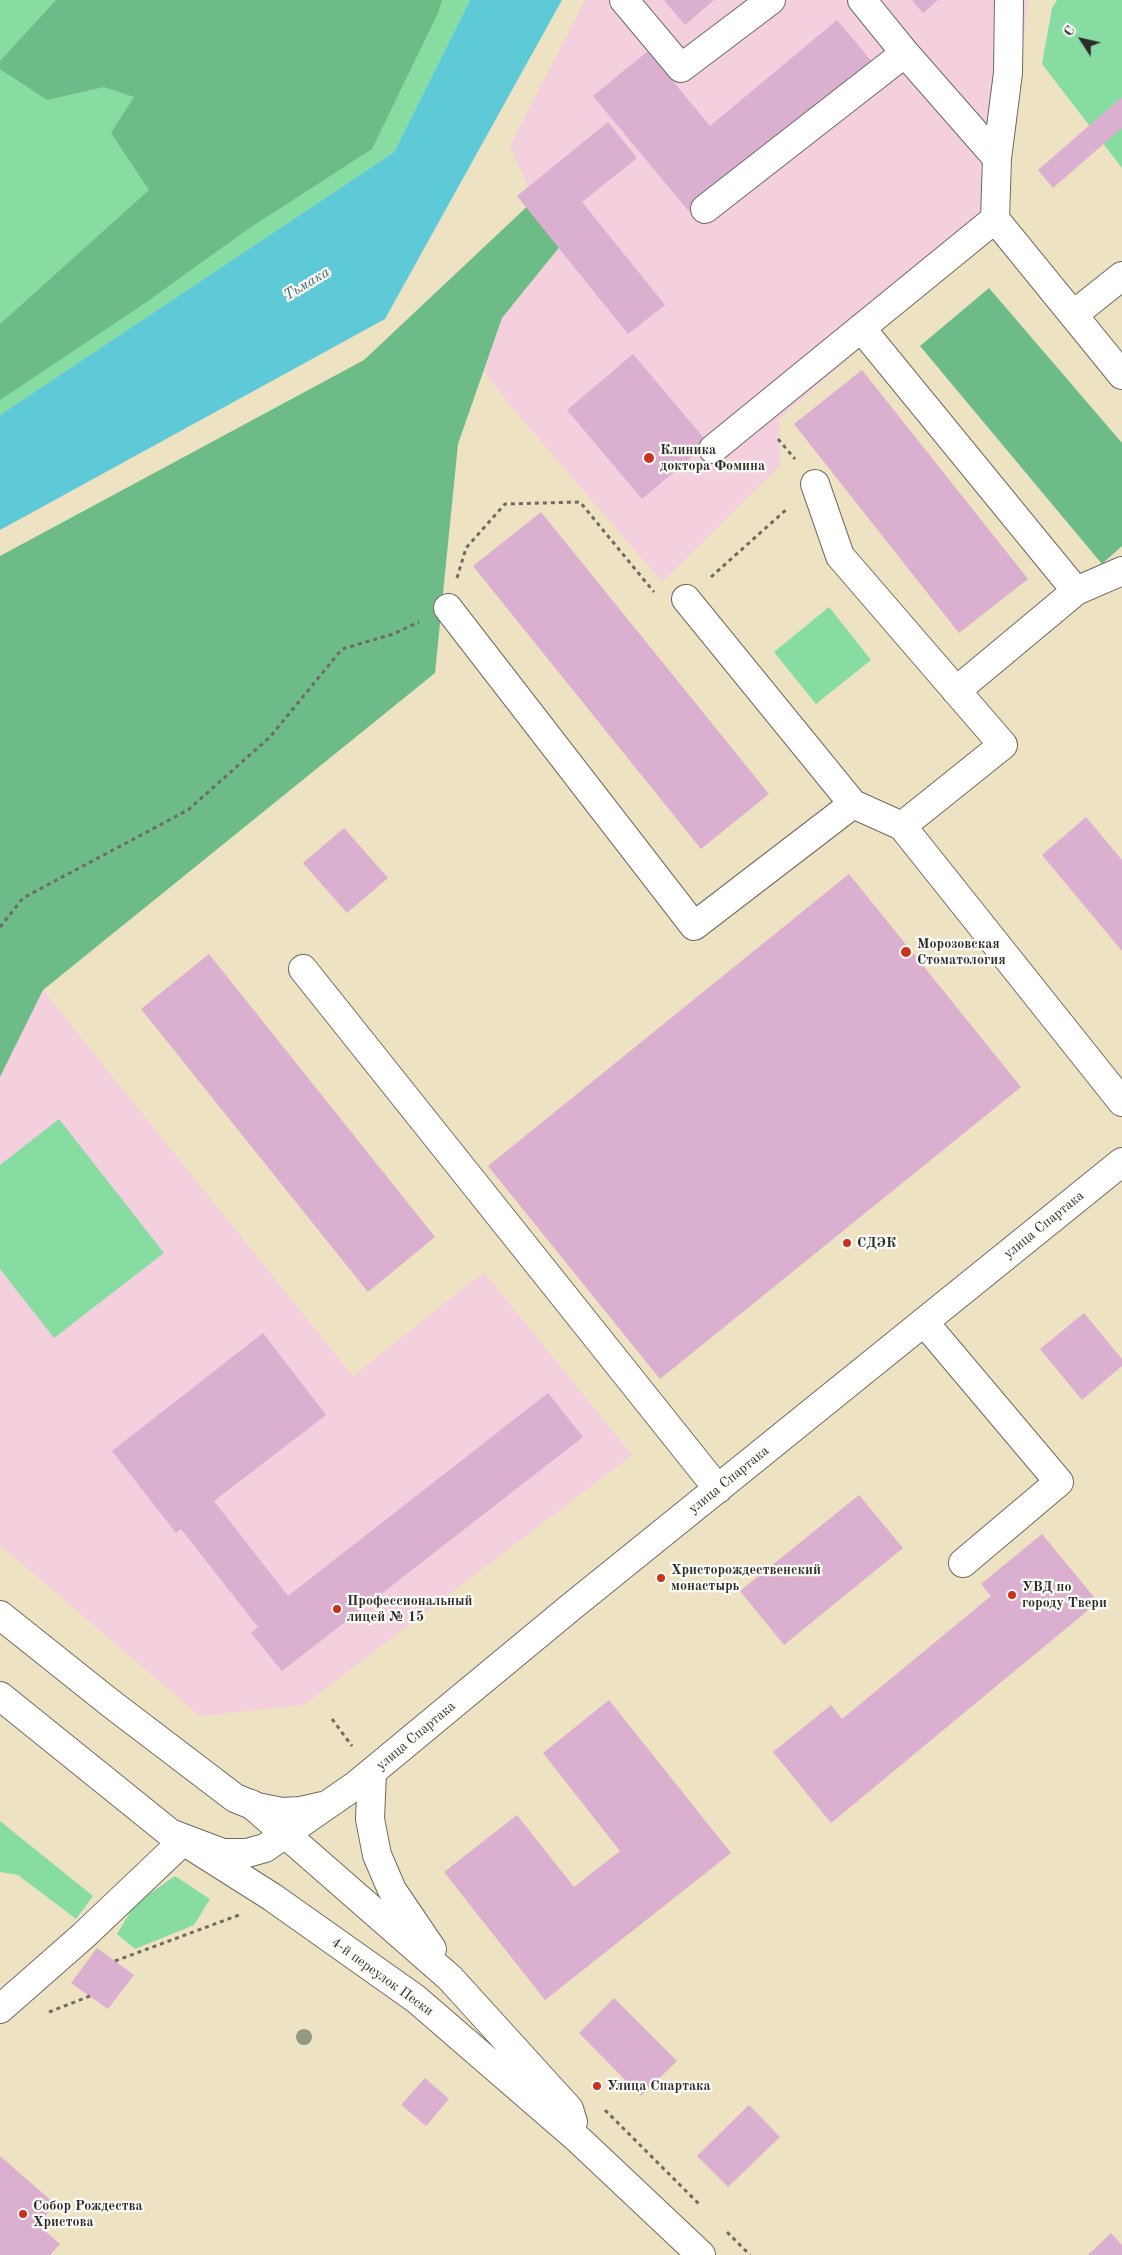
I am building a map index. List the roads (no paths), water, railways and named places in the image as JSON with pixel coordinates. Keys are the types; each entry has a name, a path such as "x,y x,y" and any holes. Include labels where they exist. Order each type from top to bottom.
{"main road":[{"path":"624,0 681,68 771,0"},
{"path":"862,0 905,53 997,158"},
{"path":"1009,0 1008,74 997,158 995,219 1122,375"},
{"path":"705,209 905,53"},
{"path":"713,448 995,219"},
{"path":"1074,316 1122,276"},
{"path":"861,328 1076,591"},
{"path":"815,484 840,556 1003,745 902,826"},
{"path":"956,691 1076,591 1122,571"},
{"path":"686,599 852,804 902,826 1122,1102"},
{"path":"448,608 694,926 852,804"},
{"path":"303,969 718,1489"},
{"name":"улица Спартака","path":"0,1696 176,1837 210,1850 235,1854 265,1848 338,1799 372,1772 1122,1162"},
{"path":"924,1322 1059,1482 963,1563"},
{"name":"улица Спартака","path":"0,1615 109,1702 235,1798 269,1810 295,1812 320,1807 338,1799"},
{"name":"4-й переулок Пески","path":"372,1772 370,1795 371,1830 381,1867 392,1890 450,1978"},
{"name":"4-й переулок Пески","path":"251,1804 450,1978 569,2109 579,2140"},
{"path":"0,2009 83,1936 176,1837"},
{"name":"4-й переулок Пески","path":"176,1837 272,1897 416,1999 579,2140 701,2255"}],"water":[{"name":"Тьмака","path":"470,0 562,0 385,319 0,530 0,415 394,152"}],"place":[{"name":"Клиника доктора Фомина","path":"649,458"},
{"name":"Морозовская Стоматология","path":"906,952"},
{"name":"СДЭК","path":"847,1243"},
{"name":"Христорождественский монастырь","path":"661,1578"},
{"name":"УВД по городу Твери","path":"1012,1595"},
{"name":"Профессиональный лицей № 15","path":"337,1609"},
{"name":"Улица Спартака","path":"597,2086"},
{"name":"Собор Рождества Христова","path":"23,2214"}]}
